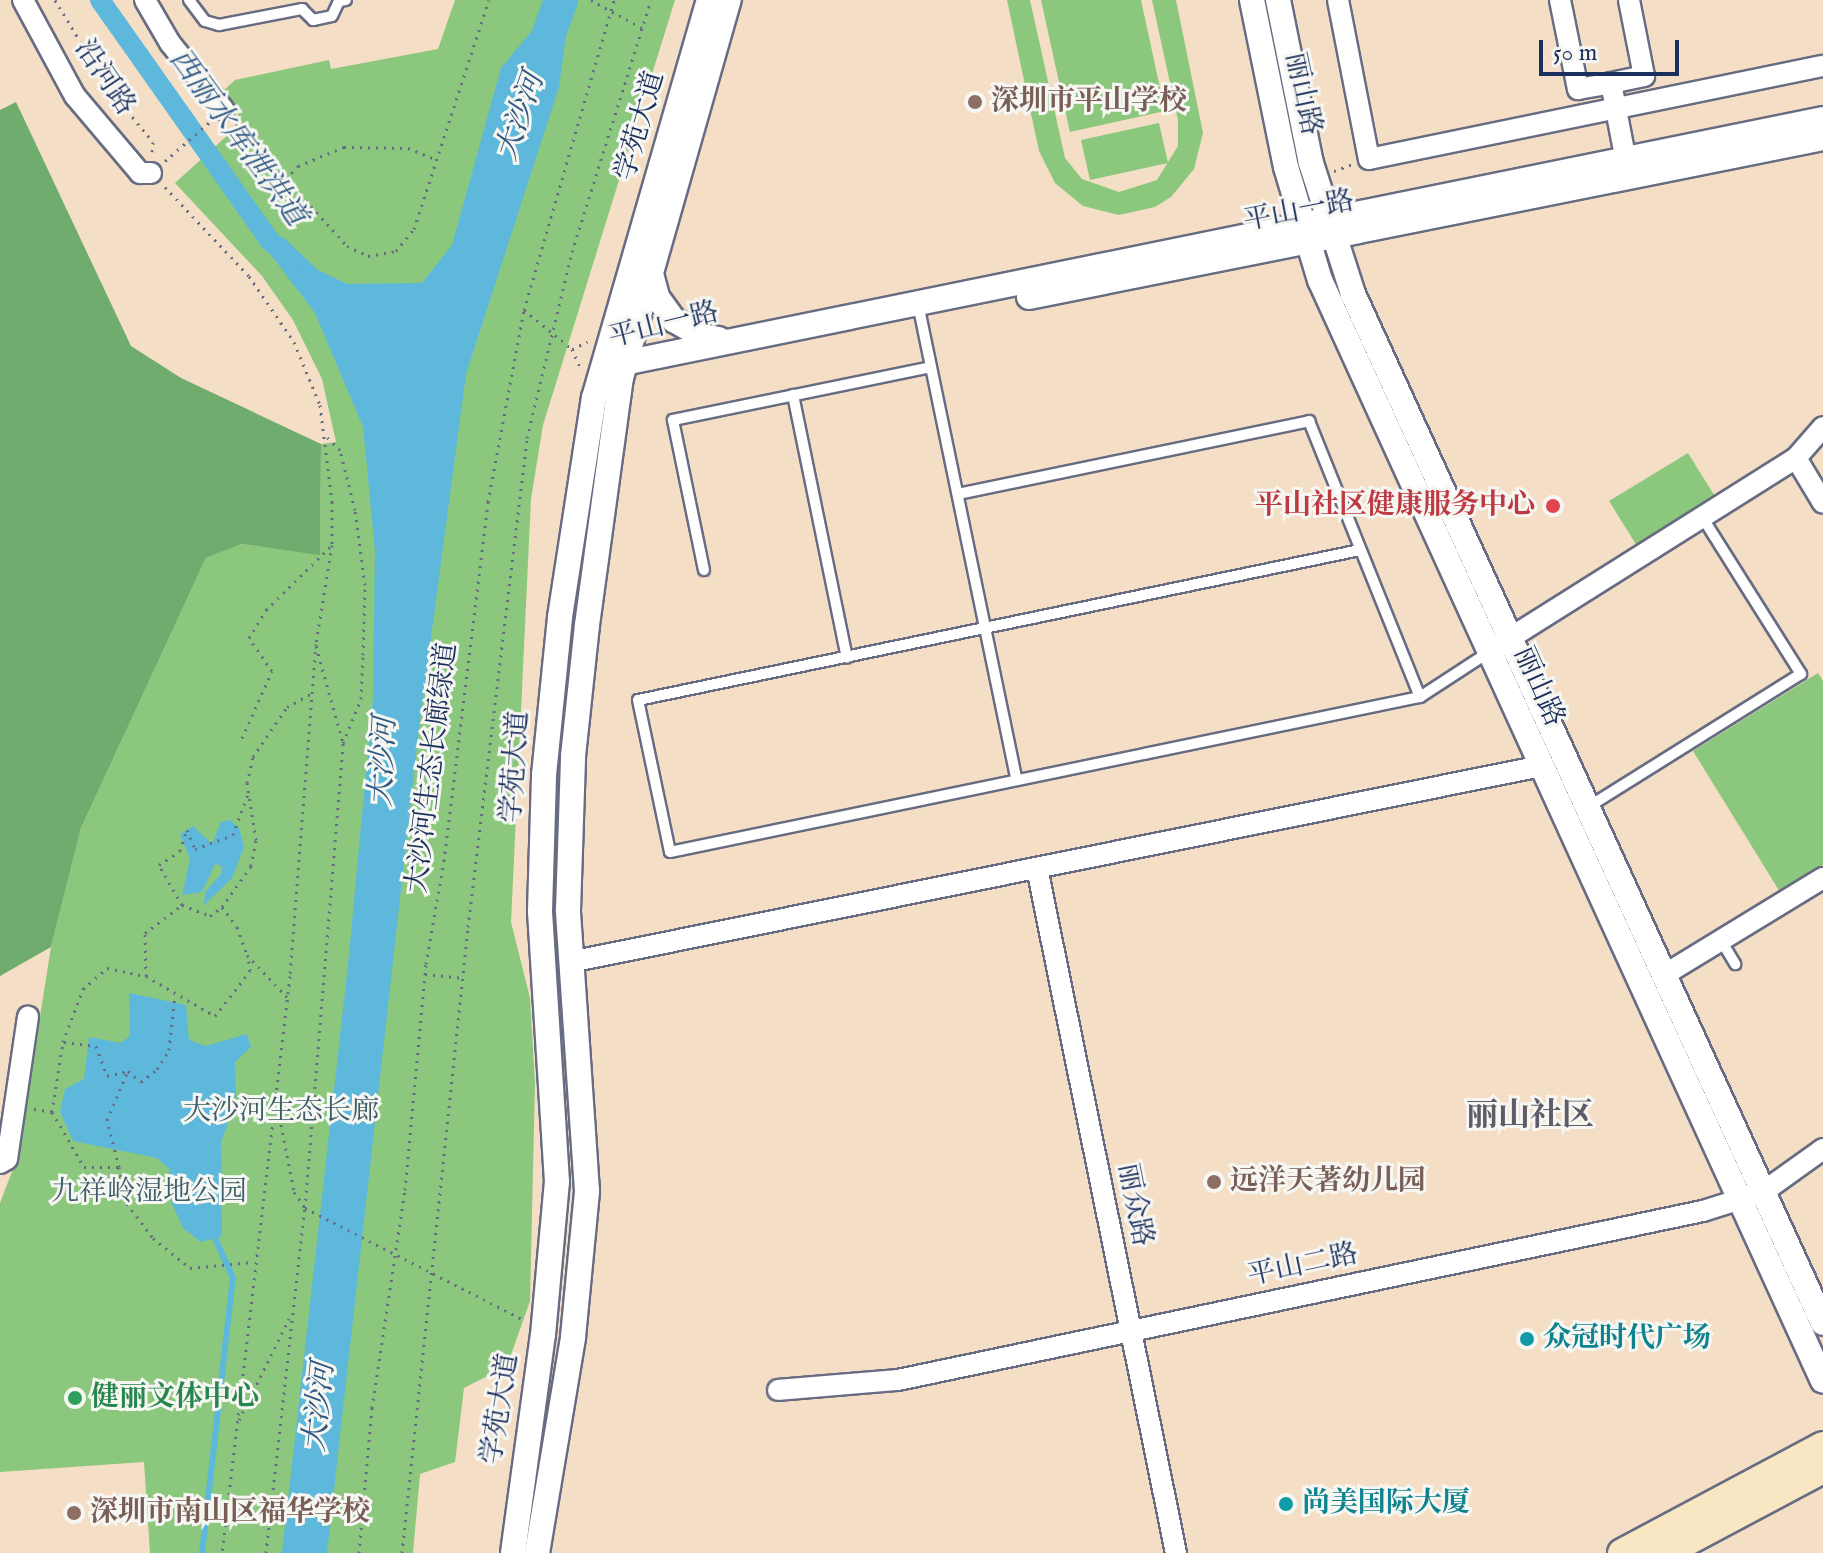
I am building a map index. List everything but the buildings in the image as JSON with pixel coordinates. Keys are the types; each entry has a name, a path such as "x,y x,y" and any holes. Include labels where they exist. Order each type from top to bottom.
{"main road":[{"path":"1622,1553 1823,1446"},
{"path":"1665,1553 1823,1469"}],"street":[{"name":"沿河路","path":"23,0 75,96 140,173 151,173"},
{"path":"145,0 170,43 221,112"},
{"name":"学苑大道","path":"537,1553 573,1337 587,1203 586,1120 570,962 573,756 616,371 709,0"},
{"name":"学苑大道","path":"513,1553 548,1296 557,1182 554,1069 541,948 544,775 560,617 587,431 616,371 650,270 729,0"},
{"name":"丽山路","path":"1252,0 1304,233 1332,308 1541,766 1752,1197 1823,1323"},
{"name":"丽山路","path":"1278,0 1315,178 1329,228 1510,638 1664,975 1823,1381"},
{"path":"1338,0 1369,159 1823,66"},
{"path":"1560,0 1578,89 1644,76 1629,0"},
{"path":"1611,83 1628,168"},
{"name":"平山一路","path":"1628,168 1823,119"},
{"name":"平山一路","path":"616,371 1628,168 1823,138"},
{"path":"650,270 657,297 674,320 702,336 734,339"},
{"name":"平山一路","path":"616,371 734,339 920,310"},
{"path":"1489,652 1796,458 1823,427"},
{"path":"1796,458 1823,503"},
{"path":"570,962 1541,766"},
{"name":"丽众路","path":"1037,868 1176,1553"},
{"path":"1664,975 1823,878"},
{"path":"0,1163 7,1159 28,1017"},
{"name":"平山二路","path":"778,1390 898,1380 1752,1197 1823,1149"}],"lane":[{"path":"189,0 205,21 219,25 301,4 313,20 332,16 339,1 346,0"},
{"path":"920,310 1017,780"},
{"path":"704,570 673,420 931,367"},
{"path":"793,395 847,657"},
{"path":"958,494 1309,421 1420,697"},
{"path":"1588,807 1801,674 1702,517"},
{"path":"1360,550 638,700 670,852 1420,697 1489,652"},
{"path":"1722,942 1735,964"}],"path":[{"path":"55,0 107,86 153,142 151,173 272,305 307,372 327,437 332,545 316,644 287,997 222,1553"},
{"path":"151,173 221,112 347,246 379,256 396,251 412,235 489,0"},
{"path":"591,0 610,15 642,28"},
{"name":"大沙河生态长廊绿道","path":"359,1553 425,974 444,861 488,502 524,310 614,0"},
{"path":"402,1553 462,978 518,502 549,334 651,0"},
{"path":"286,179 298,166 344,147 408,148 437,160"},
{"path":"1315,178 1369,159"},
{"path":"524,310 549,334 572,349"},
{"path":"266,1553 290,1315 305,1208 343,743 361,699 365,585 349,482 340,450 327,437"},
{"path":"242,738 272,671 249,638 266,610 332,545"},
{"path":"316,644 343,743"},
{"path":"249,791 256,840 251,866 222,907 210,916 182,905 159,865 180,851 187,830 195,849 233,835 249,791 253,757 265,734 287,707 312,693"},
{"path":"146,976 145,933 182,905"},
{"path":"119,1167 84,1167 52,1112 63,1042 83,989 107,968 146,976 175,996 215,1016 250,971 237,927 222,907"},
{"path":"247,955 287,997"},
{"path":"425,974 462,978"},
{"path":"128,1071 141,1082 157,1069 174,1032 171,1013 175,996"},
{"path":"63,1042 96,1046 107,1076 128,1071"},
{"path":"128,1071 107,1120 119,1167 122,1197 153,1238 190,1268 255,1262"},
{"path":"274,1089 294,1192 305,1208 431,1276 525,1320"},
{"path":"15,1106 52,1112"},
{"path":"237,1423 290,1315"}],"green space":[{"name":"大沙河生态长廊","path":"455,0 675,0 543,425 531,499 511,922 530,998 535,1082 530,1301 507,1366 464,1388 455,1462 420,1474 413,1553 150,1553 144,1462 0,1472 0,1203 18,1156 51,947 81,828 206,558 240,544 320,554 321,444 336,442 322,379 293,320 262,276 175,183 242,122 223,91 235,80 329,60 331,69 438,49"},
{"path":"1007,0 1030,0 1065,158 1082,179 1119,192 1157,180 1178,146 1178,120 1152,0 1176,0 1203,133 1194,169 1171,197 1155,207 1119,215 1083,206 1055,183 1039,151"},
{"path":"1041,0 1141,0 1165,111 1070,132"},
{"path":"16,102 131,346 181,378 321,444 320,555 241,544 206,558 81,828 51,947 0,976 0,110"},
{"path":"1159,123 1168,163 1090,180 1081,140"},
{"path":"1688,453 1716,498 1637,546 1609,501"},
{"path":"1818,673 1823,681 1823,865 1780,892 1693,751"}],"water":[{"path":"540,21 561,25 566,35 559,87 466,374 419,728 327,1553 282,1553 348,965 373,698 375,551 363,427 315,313 268,251 283,237 318,270 347,284 422,283 452,245 501,68"},
{"path":"230,820 239,828 244,847 232,878 204,905 205,892 221,874 221,866 215,864 202,892 182,895 190,860 180,834 193,826 212,844 221,822"},
{"path":"129,993 186,1005 189,1040 206,1046 247,1034 251,1047 235,1062 236,1102 221,1142 222,1236 201,1242 183,1228 170,1199 169,1169 157,1158 73,1141 60,1112 65,1089 84,1079 89,1037 121,1043 130,1036"}],"waterway":[{"name":"西丽水库泄洪道","path":"100,0 269,240 295,263"},
{"name":"大沙河","path":"537,67 561,0"},
{"path":"202,1553 233,1278 215,1238"}],"place":[{"name":"深圳市平山学校","path":"975,102"},
{"name":"平山社区健康服务中心","path":"1553,506"},
{"name":"远洋天著幼儿园","path":"1214,1182"},
{"name":"众冠时代广场","path":"1527,1339"},
{"name":"健丽文体中心","path":"75,1398"},
{"name":"尚美国际大厦","path":"1286,1504"},
{"name":"深圳市南山区福华学校","path":"74,1513"}],"district":[{"name":"丽山社区","path":"1530,1117"}],"park label":[{"name":"九祥岭湿地公园","path":"149,1193"}]}
